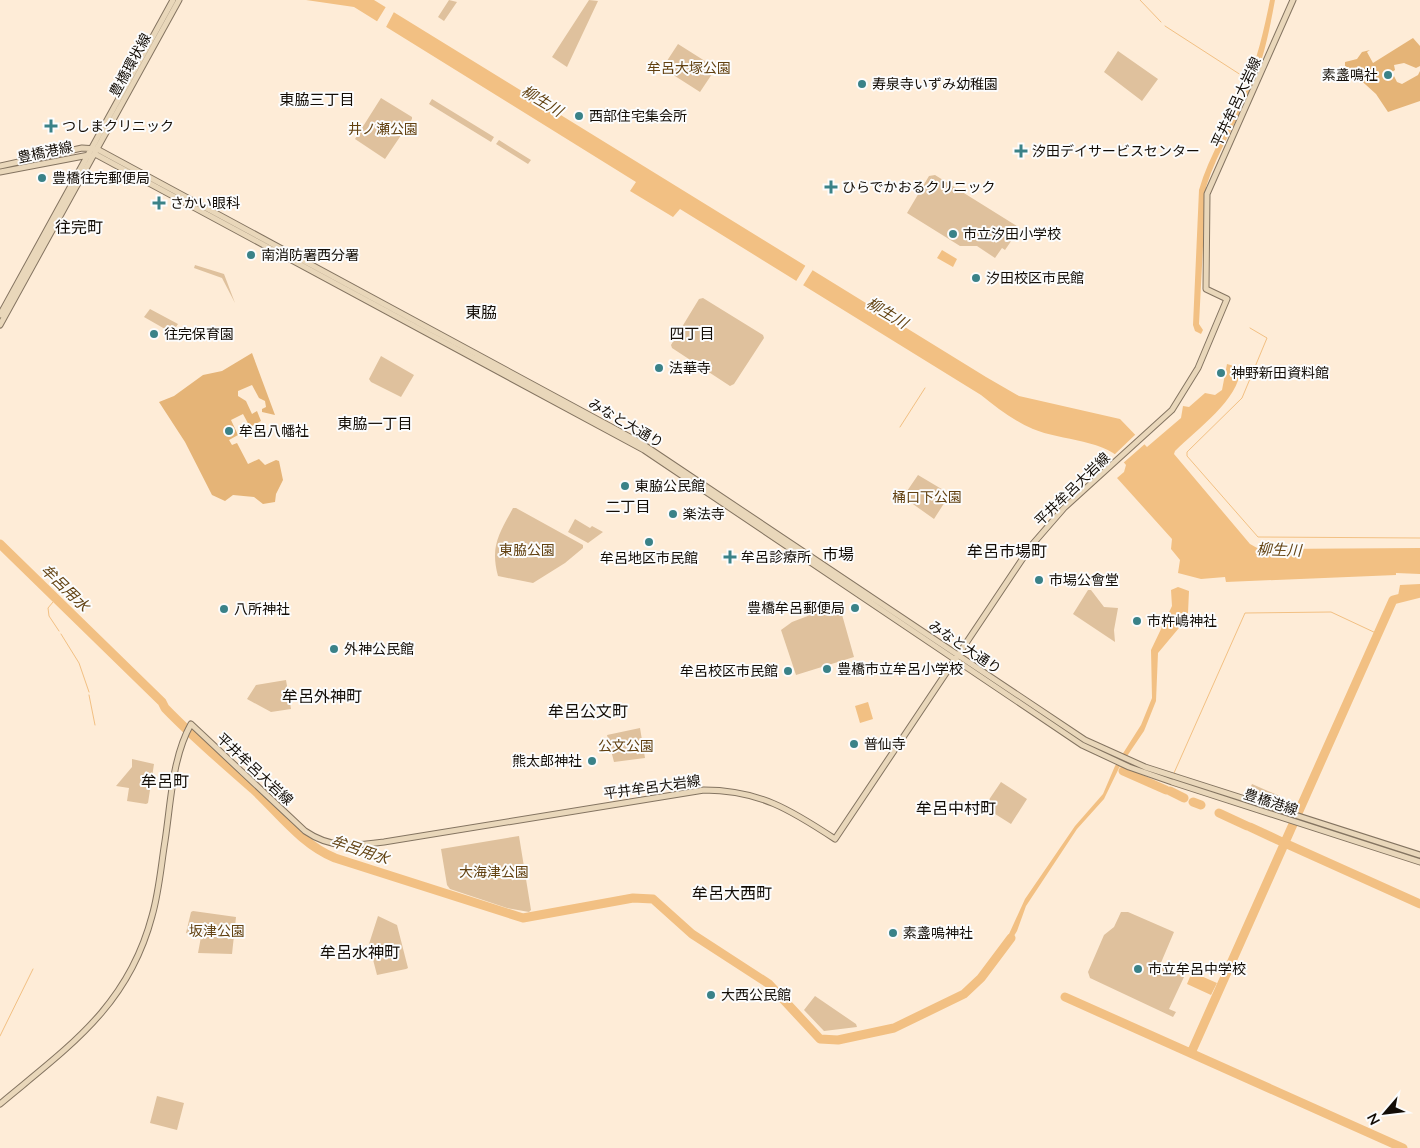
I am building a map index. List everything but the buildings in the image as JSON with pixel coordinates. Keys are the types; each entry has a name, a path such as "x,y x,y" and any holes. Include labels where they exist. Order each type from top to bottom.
{"main road":[{"name":"豊橋環状線","path":"0,325 173,0"},
{"name":"豊橋環状線","path":"94,150 179,0"},
{"name":"平井牟呂大岩線","path":"0,1104 95,1022 119,992 134,967 153,914 176,766 186,733 191,724 305,831 331,844 355,846 704,790 739,792 778,804 835,839 1031,546 1064,508 1172,410 1186,388 1200,362 1227,299 1206,289 1208,194 1293,0"},
{"name":"豊橋港線","path":"0,166 82,148 94,150"},
{"name":"豊橋港線","path":"0,172 88,155 94,150"},
{"name":"みなと大通り","path":"94,150 644,450 956,658 1077,742 1121,761"},
{"path":"0,315 88,155"},
{"name":"豊橋港線","path":"1121,761 1420,862"},
{"name":"豊橋港線","path":"1296,819 1420,856"}],"green space":[{"path":"449,0 457,2 444,21 438,17"},
{"path":"589,0 598,1 567,67 552,57"},
{"name":"牟呂大塚公園","path":"678,44 716,68 700,92 663,67"},
{"path":"1118,51 1158,79 1142,101 1104,72"},
{"name":"井ノ瀬公園","path":"381,98 412,117 385,159 355,139"},
{"path":"432,99 494,137 491,142 429,104"},
{"path":"499,140 531,160 528,164 496,144"},
{"path":"935,175 1020,228 1005,250 1002,248 995,258 977,246 960,246 907,213 929,176"},
{"path":"195,265 224,274 235,303 222,278 194,268"},
{"path":"703,298 763,335 764,338 734,384 730,386 672,348 671,345 699,299"},
{"path":"150,309 178,324 172,333 144,317"},
{"path":"381,356 414,375 401,397 371,382 369,379"},
{"name":"桶口下公園","path":"918,475 950,494 934,519 903,497"},
{"name":"東脇公園","path":"513,508 583,545 583,548 565,563 533,583 498,576 495,556 497,540"},
{"path":"575,519 590,528 592,526 603,532 588,543 568,532"},
{"path":"1088,590 1091,590 1104,607 1118,608 1114,630 1115,642 1073,614"},
{"path":"839,604 854,657 796,675 781,630 792,622"},
{"path":"286,680 291,709 271,712 247,699 256,685"},
{"name":"公文公園","path":"640,728 645,758 614,762 607,735"},
{"path":"132,759 154,764 148,803 146,804 127,801 129,788 116,786 132,767"},
{"path":"1001,782 1027,799 1011,824 984,807"},
{"path":"1252,784 1282,797 1279,805 1247,795"},
{"name":"大海津公園","path":"519,836 531,910 529,912 507,908 450,889 447,885 441,849"},
{"name":"坂津公園","path":"191,912 236,917 232,954 198,953 201,937 186,933"},
{"path":"1121,912 1128,912 1174,932 1160,965 1184,977 1169,1009 1176,1012 1173,1017 1090,978 1088,972 1104,935 1114,927"},
{"path":"378,916 397,925 408,968 377,975 369,944"},
{"path":"815,996 856,1024 857,1027 824,1031 804,1010"},
{"path":"157,1096 184,1103 177,1130 150,1123"}],"shaded area":[{"name":"素盞鳴社","path":"1413,38 1420,46 1420,66 1416,68 1404,63 1394,65 1395,70 1392,72 1397,82 1402,84 1418,75 1420,71 1420,101 1388,112 1376,94 1345,66 1345,62 1357,59 1362,52 1370,50 1367,52 1373,63"},
{"name":"牟呂八幡社","path":"252,353 275,415 262,412 262,409 266,407 265,401 259,398 252,385 238,391 238,396 246,401 252,414 257,411 261,421 250,427 243,414 231,420 238,435 229,440 232,445 237,443 248,464 259,459 265,465 276,460 279,461 283,480 276,494 275,502 263,504 254,497 233,495 225,501 212,495 185,442 159,402 174,396 203,375 222,371"}],"water":[{"name":"柳生川","path":"306,0 374,0 986,377 1019,396 1120,419 1147,447 1181,418 1183,406 1189,407 1205,393 1215,395 1222,390 1227,364 1241,368 1233,392 1225,403 1174,454 1250,544 1259,549 1420,548 1420,574 1396,573 1396,575 1226,582 1225,577 1201,579 1178,573 1180,560 1171,549 1172,539 1117,478 1124,472 1126,465 1118,456 1096,445 1044,433 1019,422 981,395 680,209 673,217 630,191 636,182 354,7"},
{"path":"1270,0 1275,0 1259,69 1206,187 1199,324 1203,330 1201,334 1195,331 1193,325 1199,190 1208,164 1245,89 1260,45"},
{"path":"942,250 957,259 953,267 937,258"},
{"path":"1420,584 1420,595 1394,604 1391,602 1392,598 1398,596 1400,585"},
{"path":"1178,587 1189,591 1188,613 1184,622 1158,653 1156,701 1144,731 1119,768 1104,799 1077,829 1026,906 1017,931 1007,947 1004,945 1025,899 1075,826 1103,794 1115,766 1141,725 1152,698 1151,650 1172,606 1171,590"},
{"path":"868,702 873,719 860,723 855,706"},
{"path":"1192,972 1217,983 1211,995 1187,984"}],"pier":[{"path":"387,5 395,10 385,29 376,23"},
{"path":"807,263 814,268 802,287 795,283"},
{"path":"1137,433 1146,443 1122,464 1114,455"}],"waterway":[{"path":"1140,0 1161,22"},
{"path":"1165,26 1244,77"},
{"name":"柳生川","path":"1250,328 1267,338 1242,398 1187,452 1187,456 1258,537 1420,538"},
{"path":"900,427 925,388"},
{"name":"牟呂用水","path":"0,544 162,702 165,708 197,740 253,789 301,836 312,845 335,858 523,918 633,898 653,899 692,934 769,984 820,1039 838,1040 894,1028 964,994 981,978 1011,938"},
{"path":"1191,1053 1393,600 1420,593"},
{"path":"53,602 48,608 49,616 59,631"},
{"path":"1174,773 1245,613 1331,612 1378,634"},
{"path":"61,634 79,663 89,692"},
{"path":"89,695 95,725"},
{"path":"1123,771 1166,790"},
{"path":"1170,791 1184,798"},
{"path":"1193,802 1201,805"},
{"path":"1219,813 1247,826"},
{"path":"1250,827 1280,841"},
{"path":"1289,845 1420,904"},
{"path":"0,1036 33,969"},
{"path":"1065,997 1403,1148"}],"place":[{"name":"素盞鳴社","path":"1388,75"},
{"name":"寿泉寺いずみ幼稚園","path":"862,84"},
{"name":"西部住宅集会所","path":"579,116"},
{"name":"つしまクリニック","path":"51,126"},
{"name":"汐田デイサービスセンター","path":"1021,151"},
{"name":"豊橋往完郵便局","path":"42,178"},
{"name":"ひらでかおるクリニック","path":"831,187"},
{"name":"さかい眼科","path":"159,203"},
{"name":"市立汐田小学校","path":"953,234"},
{"name":"南消防署西分署","path":"251,255"},
{"name":"汐田校区市民館","path":"976,278"},
{"name":"往完保育園","path":"154,334"},
{"name":"法華寺","path":"659,368"},
{"name":"神野新田資料館","path":"1221,373"},
{"name":"牟呂八幡社","path":"229,431"},
{"name":"東脇公民館","path":"625,486"},
{"name":"楽法寺","path":"673,514"},
{"name":"牟呂地区市民館","path":"649,542"},
{"name":"牟呂診療所","path":"730,557"},
{"name":"市場公會堂","path":"1039,580"},
{"name":"豊橋牟呂郵便局","path":"855,608"},
{"name":"八所神社","path":"224,609"},
{"name":"市杵嶋神社","path":"1137,621"},
{"name":"外神公民館","path":"334,649"},
{"name":"豊橋市立牟呂小学校","path":"827,669"},
{"name":"牟呂校区市民館","path":"788,671"},
{"name":"普仙寺","path":"854,744"},
{"name":"熊太郎神社","path":"592,761"},
{"name":"素盞嗚神社","path":"893,933"},
{"name":"市立牟呂中学校","path":"1138,969"},
{"name":"大西公民館","path":"711,995"}],"district":[{"name":"東脇三丁目","path":"317,100"},
{"name":"往完町","path":"79,227"},
{"name":"東脇","path":"481,312"},
{"name":"四丁目","path":"692,334"},
{"name":"東脇一丁目","path":"375,424"},
{"name":"二丁目","path":"628,507"},
{"name":"牟呂市場町","path":"1007,551"},
{"name":"市場","path":"838,554"},
{"name":"牟呂外神町","path":"322,696"},
{"name":"牟呂公文町","path":"588,711"},
{"name":"牟呂町","path":"165,781"},
{"name":"牟呂中村町","path":"956,808"},
{"name":"牟呂大西町","path":"732,893"},
{"name":"牟呂水神町","path":"360,952"}]}
